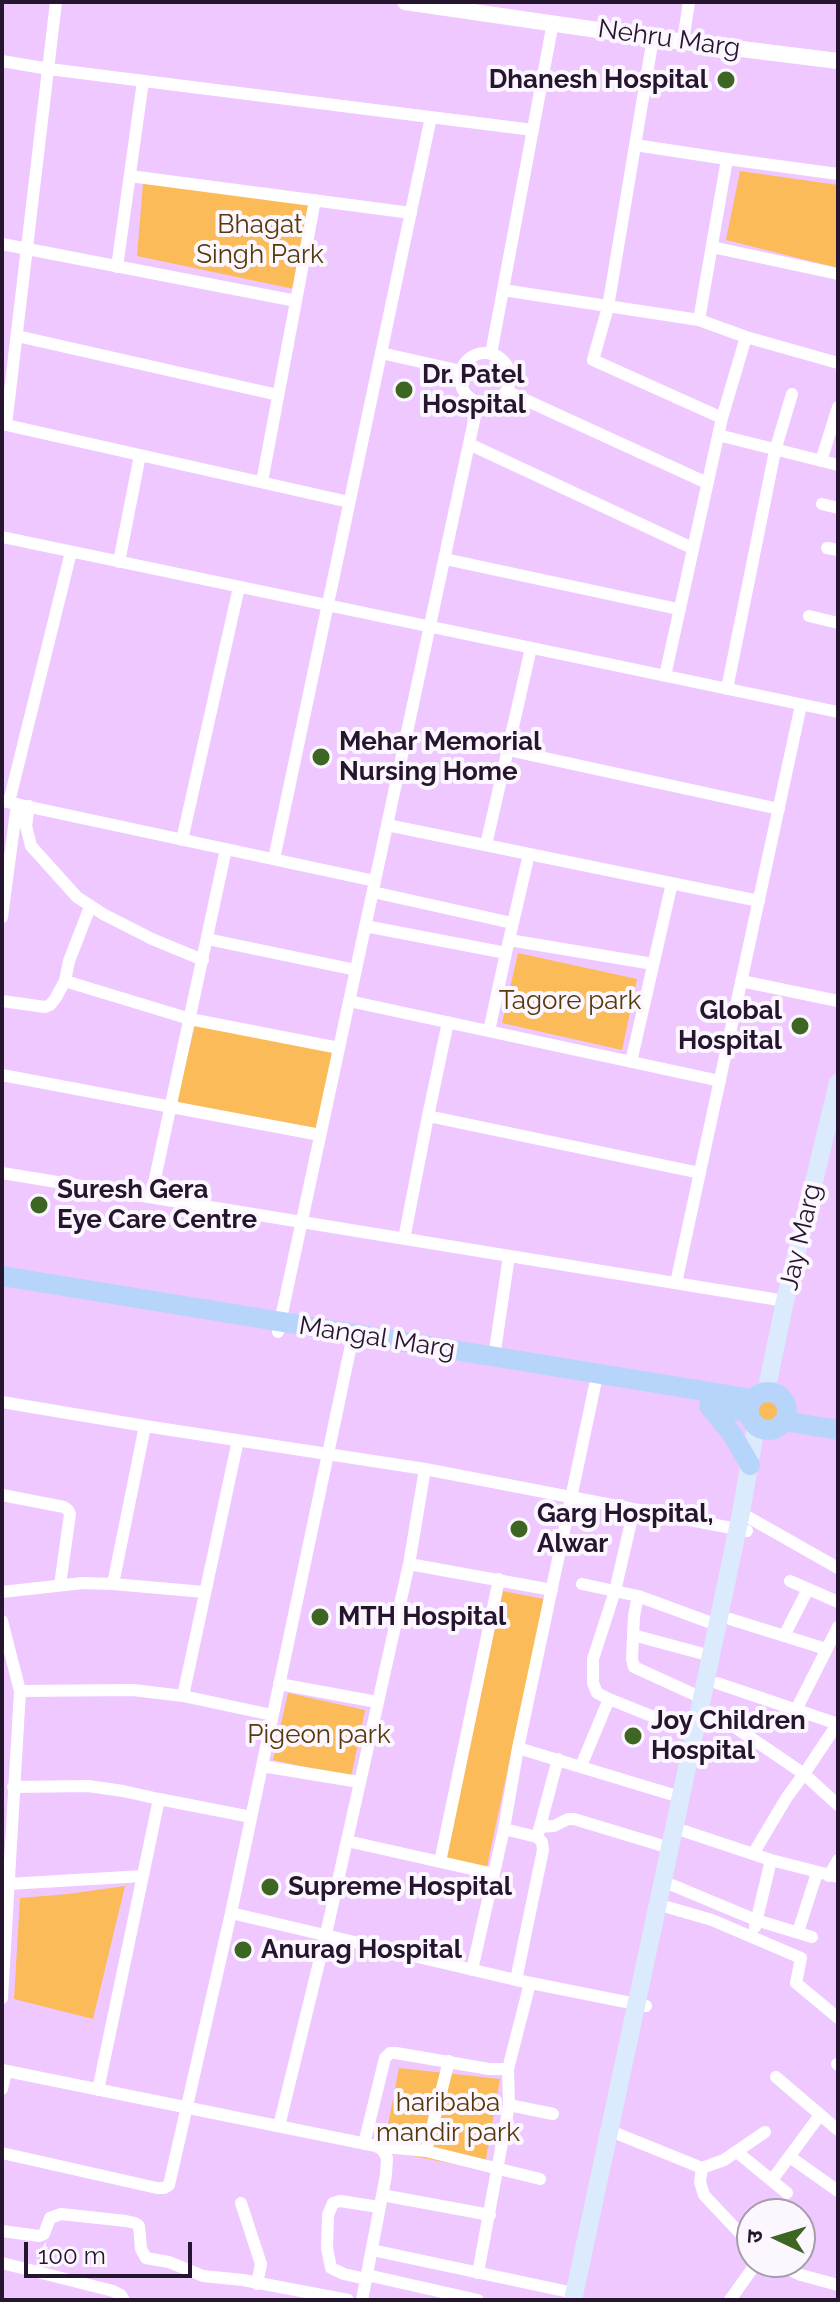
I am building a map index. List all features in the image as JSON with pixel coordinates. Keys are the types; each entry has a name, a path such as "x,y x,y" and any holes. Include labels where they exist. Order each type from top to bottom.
{"main road":[{"name":"Jay Marg","path":"767,1410 785,1301 838,1083"},
{"name":"Jay Marg","path":"767,1410 838,1131"},
{"name":"Mangal Marg","path":"2,1276 279,1327 767,1410 838,1430"},
{"name":"Mangal Marg","path":"2,1288 279,1327 351,1345 493,1363 709,1406 838,1417"},
{"path":"709,1406 732,1434 750,1465"},
{"path":"744,1522 750,1465 767,1410"},
{"path":"577,2298 641,2005 667,1907 717,1683 723,1622 767,1410"},
{"path":"577,2298 618,2134 680,1797 711,1656 723,1622"}],"street":[{"path":"56,2 4,424 349,502"},
{"name":"Nehru Marg","path":"405,2 838,61"},
{"path":"683,41 689,2"},
{"path":"491,354 553,22"},
{"path":"653,38 608,307 593,360 722,418"},
{"path":"2,61 533,130"},
{"path":"117,267 143,81"},
{"path":"274,859 431,117"},
{"path":"635,145 838,174"},
{"path":"699,320 727,159"},
{"path":"130,176 411,213"},
{"path":"262,482 315,200"},
{"path":"2,244 296,301"},
{"path":"712,247 838,274"},
{"path":"503,290 699,320 746,337 837,358"},
{"path":"17,336 278,395"},
{"path":"665,676 722,418 746,337"},
{"path":"381,353 461,371"},
{"path":"483,353 491,354 506,364 509,382 499,399 489,403 478,402 471,399 462,387 461,371 470,359 483,353"},
{"path":"506,391 707,483"},
{"path":"727,689 775,451 792,394"},
{"path":"279,1327 478,402"},
{"path":"821,461 838,407"},
{"path":"718,435 838,465"},
{"path":"469,444 692,548"},
{"path":"119,562 140,455"},
{"path":"822,504 838,508"},
{"path":"2,537 838,712"},
{"path":"2,917 14,803 71,552"},
{"path":"445,559 678,609"},
{"path":"182,840 239,587"},
{"path":"809,616 838,623"},
{"path":"486,845 531,648"},
{"path":"676,1283 801,705"},
{"path":"508,750 779,809"},
{"path":"14,803 274,859 512,923"},
{"path":"14,803 37,855 77,897 152,939 203,960"},
{"path":"387,825 759,901"},
{"path":"151,1197 226,849"},
{"path":"489,1031 529,854"},
{"path":"631,1062 672,883"},
{"path":"2,1001 45,1007 50,1005 65,981 69,961 90,907"},
{"path":"365,926 506,953"},
{"path":"207,939 356,970"},
{"path":"509,940 653,964"},
{"path":"65,981 190,1019 339,1048"},
{"path":"741,981 838,1001"},
{"path":"349,1001 720,1081"},
{"path":"404,1239 448,1022"},
{"path":"2,1075 320,1135"},
{"path":"428,1116 700,1173"},
{"path":"2,1173 785,1301"},
{"path":"493,1363 509,1256"},
{"path":"2,2153 164,2188 169,2185 231,1913 351,1345"},
{"path":"472,1970 595,1385"},
{"path":"2,1402 425,1469 634,1509 744,1522 838,1568"},
{"path":"113,1584 145,1426"},
{"path":"183,1696 238,1440"},
{"path":"279,2126 326,1934 409,1564 425,1469"},
{"path":"2,1495 68,1510 70,1514 60,1585"},
{"path":"634,1509 615,1591 593,1659 593,1683 597,1693 609,1699 694,1733"},
{"path":"409,1564 552,1590"},
{"path":"440,1862 499,1579"},
{"path":"790,1581 838,1602"},
{"path":"2,1592 60,1585 113,1584 204,1592"},
{"path":"582,1584 638,1596 826,1649"},
{"path":"784,1636 808,1589"},
{"path":"638,1596 633,1635 634,1667 702,1698"},
{"path":"2,1621 20,1691 2,1998"},
{"path":"796,1710 837,1632"},
{"path":"633,1635 711,1656"},
{"path":"717,1683 838,1724 778,1810 753,1854"},
{"path":"279,1684 377,1702"},
{"path":"20,1691 118,1689 183,1696 272,1715"},
{"path":"581,1766 609,1699"},
{"path":"709,1717 736,1728 804,1774 838,1805"},
{"path":"518,1748 680,1797"},
{"path":"516,1980 542,1862 539,1832 558,1759"},
{"path":"262,1766 359,1782"},
{"path":"13,1787 88,1786 251,1817"},
{"path":"98,2090 159,1799"},
{"path":"504,1829 539,1832 574,1819 670,1848"},
{"path":"684,1831 828,1875"},
{"path":"347,1841 494,1874"},
{"path":"752,1938 771,1860"},
{"path":"798,1932 838,1860"},
{"path":"8,1884 143,1876"},
{"path":"672,1885 756,1920 812,1937"},
{"path":"667,1907 712,1920 801,1958 796,1983 838,2018"},
{"path":"231,1913 516,1980 641,2005"},
{"path":"478,2273 509,2105 508,2069 530,1983"},
{"path":"370,2145 385,2058 390,2053 489,2069 508,2069"},
{"path":"426,2151 449,2061"},
{"path":"2,2089 4,2070 370,2145 426,2151 540,2179"},
{"path":"776,2077 838,2130"},
{"path":"509,2105 553,2114"},
{"path":"772,2180 820,2115"},
{"path":"618,2134 702,2168 737,2152 765,2132"},
{"path":"362,2300 387,2158 383,2150 370,2145"},
{"path":"737,2152 787,2193"},
{"path":"790,2157 838,2191"},
{"path":"702,2168 700,2182 704,2195 736,2229"},
{"path":"478,2300 344,2274 331,2268 327,2248 328,2215 333,2203 340,2201 380,2201 490,2215"},
{"path":"241,2203 261,2264 257,2284"},
{"path":"2,2231 39,2236 44,2234 50,2218 61,2214 126,2221 139,2226 141,2249 146,2258 169,2262 203,2276 348,2300"},
{"path":"372,2250 577,2298"},
{"path":"2,2263 113,2291 124,2300"},
{"path":"730,2300 746,2278"},
{"path":"812,2278 838,2285"}],"green space":[{"path":"740,171 838,185 838,268 726,240"},
{"name":"Bhagat Singh Park","path":"143,183 310,204 294,289 137,256"},
{"name":"Tagore park","path":"518,953 637,979 622,1050 502,1023"},
{"path":"195,1025 336,1053 316,1128 176,1104"},
{"path":"769,1400 775,1401 783,1409 783,1421 775,1429 769,1430 763,1429 755,1421 754,1415 755,1409 763,1401"},
{"path":"503,1591 544,1599 486,1871 444,1862"},
{"name":"Pigeon park","path":"288,1693 365,1710 351,1777 273,1760"},
{"path":"125,1886 93,2019 14,1999 20,1898"},
{"name":"haribaba mandir park","path":"399,2068 500,2079 484,2170 383,2150"}],"place":[{"name":"Dhanesh Hospital","path":"726,80"},
{"name":"Dr. Patel Hospital","path":"404,390"},
{"name":"Mehar Memorial Nursing Home","path":"321,757"},
{"name":"Global Hospital","path":"800,1026"},
{"name":"Suresh Gera Eye Care Centre","path":"39,1205"},
{"name":"Garg Hospital, Alwar","path":"519,1529"},
{"name":"MTH Hospital","path":"320,1617"},
{"name":"Joy Children Hospital","path":"633,1736"},
{"name":"Supreme Hospital","path":"270,1887"},
{"name":"Anurag Hospital","path":"243,1950"}]}
